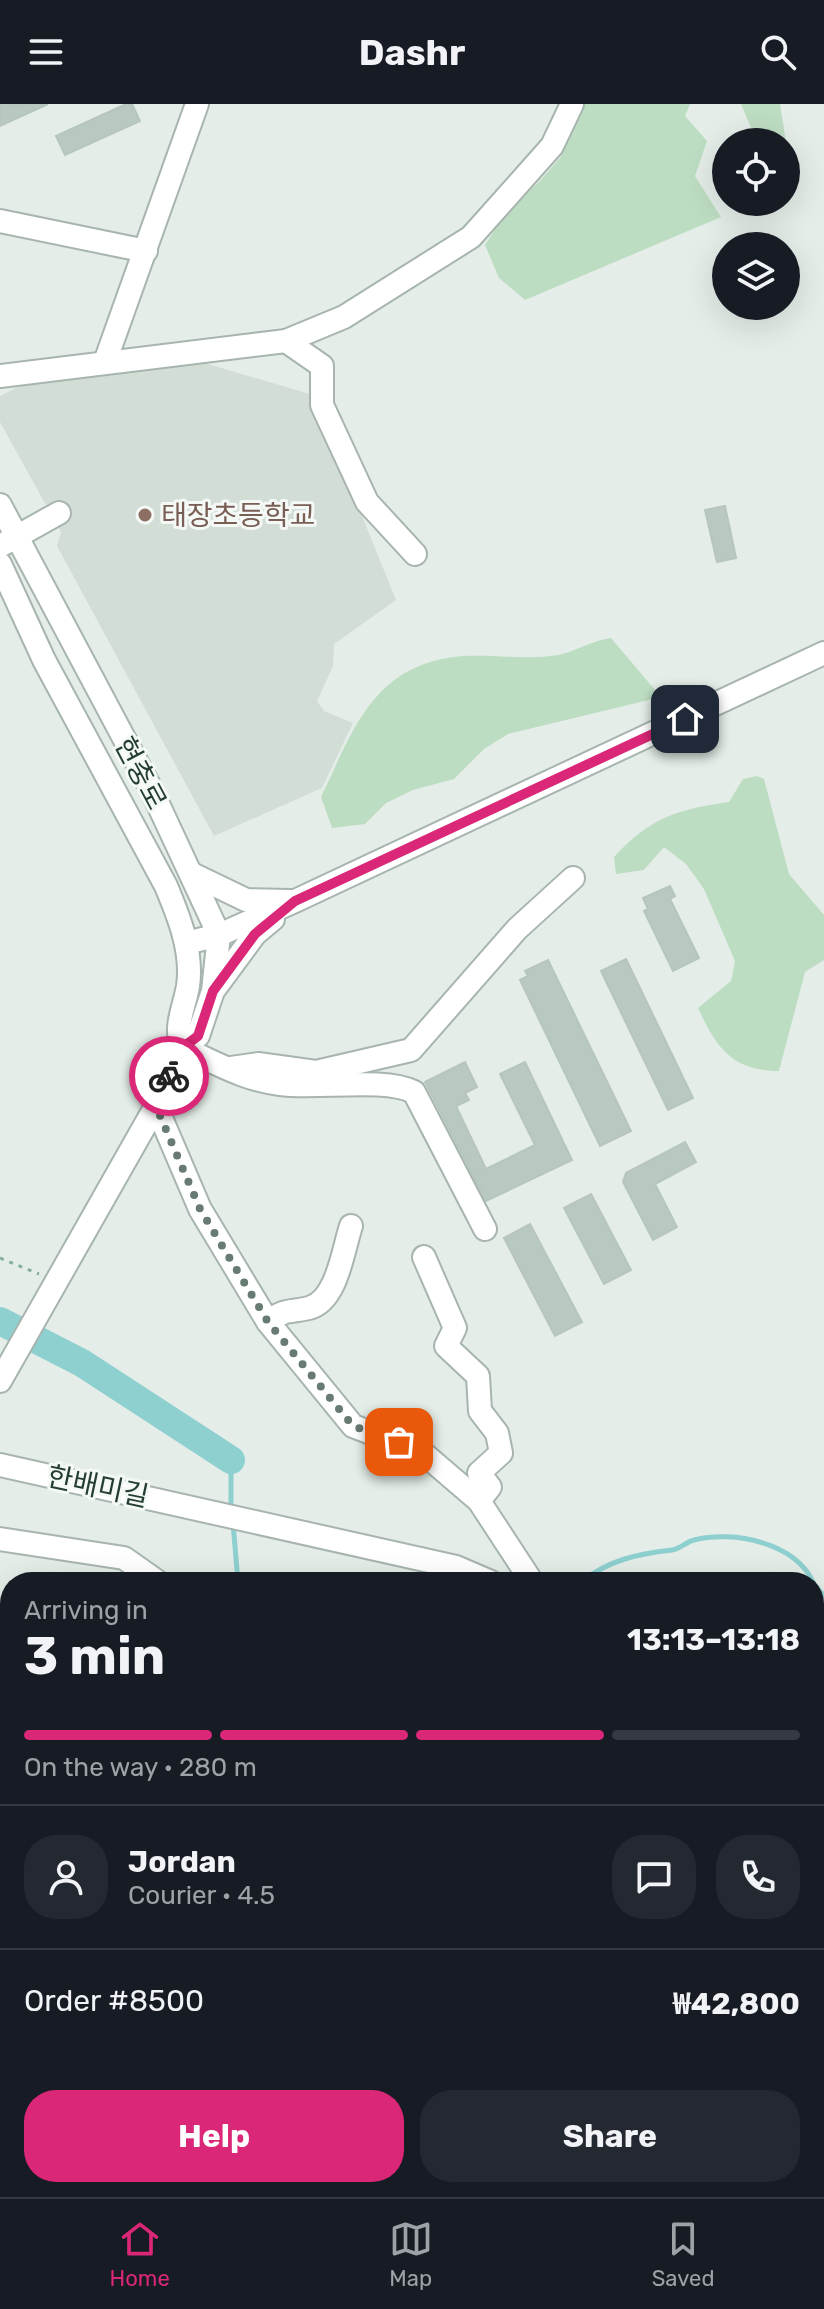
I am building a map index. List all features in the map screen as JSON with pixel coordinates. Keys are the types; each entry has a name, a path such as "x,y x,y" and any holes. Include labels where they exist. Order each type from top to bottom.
{"street":[{"path":"105,362 197,104"},
{"path":"0,376 286,341 344,317 471,237 552,146 572,104"},
{"path":"0,221 146,251"},
{"path":"286,341 322,366 322,405 367,502 415,554"},
{"name":"현충로","path":"0,505 8,542 192,874 219,935 213,991 198,1036 182,1048 156,1106 0,1381"},
{"path":"8,542 59,513"},
{"name":"현충로","path":"0,564 51,674 166,886 186,943 188,983 177,1031 182,1048"},
{"path":"186,943 219,935 295,901 824,653"},
{"path":"192,874 246,900 295,901"},
{"path":"231,1068 258,1064 316,1072 411,1050 517,929 573,878"},
{"path":"213,991 255,934 295,901"},
{"path":"182,1048 231,1068 248,1079 332,1087 399,1084 414,1092 485,1229"},
{"path":"156,1106 200,1209 268,1322 353,1426 423,1453 479,1501 525,1572"},
{"path":"268,1322 284,1310 312,1308 331,1290 351,1226"},
{"path":"424,1257 455,1328 446,1346 478,1376 480,1411 497,1433 501,1453 479,1473 490,1487 479,1501"},
{"name":"한배미길","path":"0,1465 272,1524 468,1572"},
{"path":"0,1539 124,1558 144,1572"}],"path":[{"path":"0,1258 54,1287"}],"shaded area":[{"path":"191,359 313,395 396,600 334,644 333,666 317,701 324,711 353,723 322,788 214,836 57,546 61,532 0,422 0,396 39,376"}],"green space":[{"path":"585,104 690,104 685,116 707,141 695,176 712,203 712,216 721,217 525,300 499,278 485,245 510,207 538,183 560,158"},
{"path":"741,104 780,104 784,128 751,128"},
{"path":"611,638 661,697 508,734 484,749 454,779 413,790 386,803 365,824 332,828 321,797 354,729 382,691 399,676 421,665 447,658 558,655"},
{"path":"757,776 764,779 789,874 824,915 824,960 805,972 779,1071 749,1067 728,1054 719,1045 698,1008 731,981 735,961 704,889 686,864 664,847 644,870 616,874 614,857 653,824 679,812 729,802 743,779"}],"building":[{"path":"0,104 48,104 0,126"},
{"path":"132,104 140,121 65,155 56,136"},
{"path":"725,506 736,558 717,562 705,510"},
{"path":"670,886 675,896 670,899 699,958 673,971 644,911 648,909 643,898"},
{"path":"626,959 693,1098 668,1110 601,971"},
{"path":"548,960 631,1131 600,1146 520,980 528,976 525,971"},
{"path":"465,1062 477,1087 465,1093 469,1100 456,1106 486,1169 535,1145 500,1074 525,1062 572,1160 486,1201 425,1082"},
{"path":"685,1142 696,1162 655,1184 677,1227 653,1240 623,1182 626,1173"},
{"path":"591,1194 631,1270 604,1284 564,1208"},
{"path":"530,1224 582,1322 555,1336 504,1238"}],"waterway":[{"path":"0,1321 82,1363 231,1460"},
{"path":"231,1460 231,1510"},
{"path":"233,1523 237,1572"},
{"path":"596,1572 624,1559 675,1549 710,1537 762,1543 792,1558 806,1572"}],"way so far":[{"path":"169,1076 156,1106 200,1209 268,1322 353,1426 399,1442"}],"place":[{"name":"태장초등학교","path":"145,515"}],"route":[{"path":"169,1076 182,1048 198,1036 213,991 255,934 295,901 685,719"}]}
